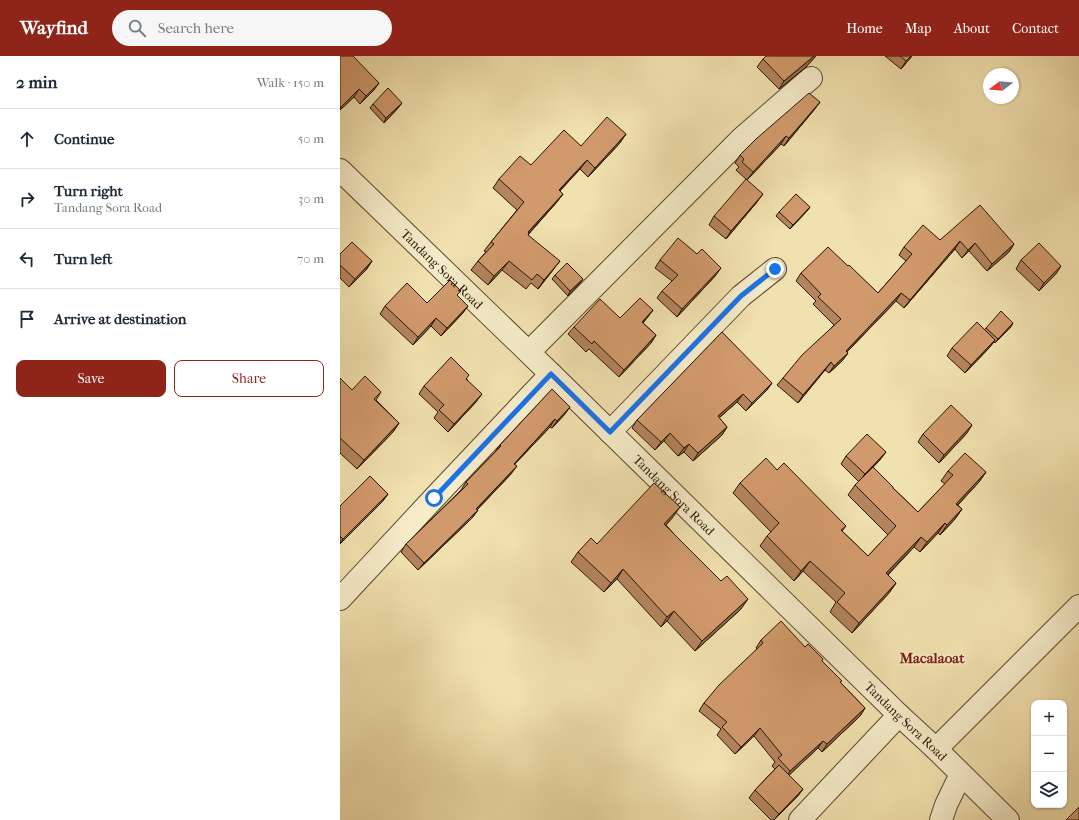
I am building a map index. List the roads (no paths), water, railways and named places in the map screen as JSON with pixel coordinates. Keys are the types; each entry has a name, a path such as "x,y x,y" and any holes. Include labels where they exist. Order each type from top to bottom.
{"street":[{"path":"529,352 742,138 811,78"},
{"name":"Tandang Sora Road","path":"340,170 529,352 1008,820"},
{"path":"610,432 741,296 775,269"},
{"path":"340,599 551,374"},
{"path":"936,749 1079,606"},
{"path":"800,820 899,715"},
{"path":"941,820 946,805 961,774"}],"district":[{"name":"Macalaoat","path":"932,658"}]}
